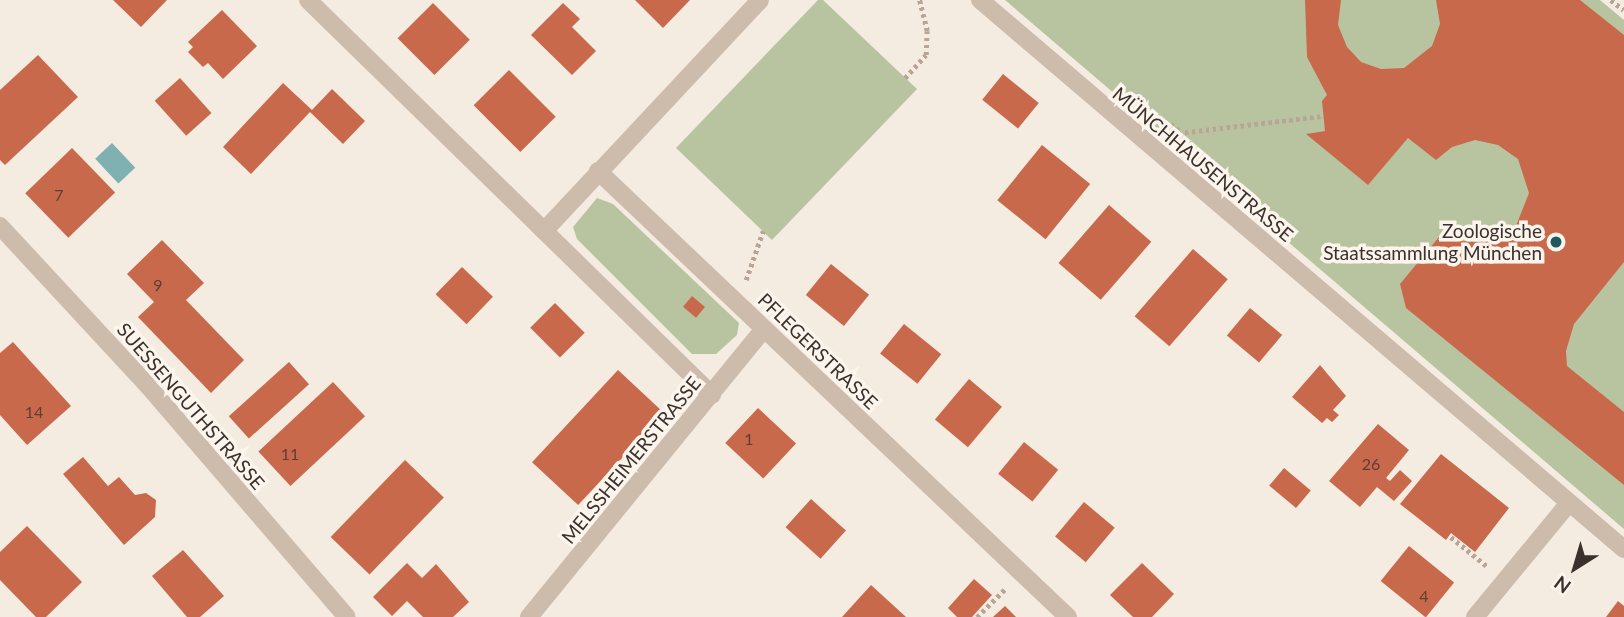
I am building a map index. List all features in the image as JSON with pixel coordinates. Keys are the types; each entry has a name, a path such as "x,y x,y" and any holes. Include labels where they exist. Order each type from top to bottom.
{"street":[{"path":"308,0 712,395"},
{"path":"544,231 760,0"},
{"name":"MÜNCHHAUSENSTRASSE","path":"980,0 1136,136 1624,549"},
{"name":"PFLEGERSTRASSE","path":"598,171 1068,617"},
{"name":"SUESSENGUTHSTRASSE","path":"0,226 149,387 347,617"},
{"name":"MELSSHEIMERSTRASSE","path":"529,617 764,329"},
{"path":"1475,617 1569,503"}],"path":[{"path":"905,78 926,55 927,31 919,0"},
{"path":"1611,0 1624,10"},
{"path":"1136,136 1323,116"},
{"path":"1171,124 1181,133"},
{"path":"738,304 763,231"},
{"path":"1451,537 1505,580"},
{"path":"977,617 1021,573"}],"green space":[{"path":"818,0 823,0 917,89 772,240 676,148"},
{"path":"1005,0 1600,0 1624,20 1624,529"},
{"path":"597,198 613,204 739,323 737,335 716,354 692,354 577,239 573,227"}],"water":[{"path":"112,143 135,168 118,184 95,159"}],"building":[{"path":"113,0 167,0 141,27"},
{"path":"635,0 690,0 663,28"},
{"name":"Zoologische Staatssammlung München","path":"1305,0 1341,0 1338,25 1347,47 1361,62 1381,69 1404,68 1432,46 1440,24 1436,0 1580,0 1624,35 1624,262 1574,324 1566,351 1567,366 1624,412 1624,485 1406,308 1400,284 1444,231 1462,241 1485,243 1516,226 1529,193 1518,159 1498,145 1475,140 1452,147 1436,160 1408,138 1368,185 1306,134 1325,131 1322,101 1327,95 1307,57"},
{"path":"433,3 470,40 434,75 398,38"},
{"path":"563,3 580,19 572,27 596,51 572,75 531,35"},
{"path":"222,10 257,46 223,79 208,63 203,67 188,52 193,47 188,42"},
{"path":"38,55 78,97 5,165 0,160 0,90"},
{"path":"509,70 556,117 520,152 474,105"},
{"path":"1003,74 1039,103 1018,129 982,100"},
{"path":"180,78 211,113 186,136 155,101"},
{"path":"283,83 312,110 332,89 365,121 343,144 310,112 251,174 223,147"},
{"path":"1042,145 1090,184 1046,239 997,200"},
{"path":"72,148 115,193 68,238 25,193"},
{"path":"1109,205 1151,242 1101,300 1058,263"},
{"path":"162,240 204,283 186,300 244,360 211,393 138,317 154,302 127,274"},
{"path":"1193,249 1228,279 1169,346 1135,316"},
{"path":"831,264 869,295 844,326 806,295"},
{"path":"462,267 493,297 467,324 436,294"},
{"path":"692,296 705,307 696,318 683,307"},
{"path":"555,303 585,333 560,357 530,328"},
{"path":"1250,308 1282,335 1259,363 1227,336"},
{"path":"904,324 941,354 917,384 880,354"},
{"path":"13,342 71,406 27,445 0,415 0,353"},
{"path":"289,362 309,384 249,438 229,416"},
{"path":"1320,365 1346,396 1333,410 1339,415 1332,422 1327,418 1322,423 1292,397"},
{"path":"618,370 664,413 578,505 532,462"},
{"path":"969,379 1002,407 968,447 935,420"},
{"path":"333,382 365,416 290,486 258,452"},
{"path":"758,408 796,443 763,479 725,443"},
{"path":"1378,424 1409,450 1386,478 1390,481 1400,470 1412,481 1394,501 1377,487 1360,507 1329,481"},
{"path":"1024,442 1058,470 1032,502 998,474"},
{"path":"1441,454 1509,508 1475,552 1451,533 1446,540 1400,504"},
{"path":"83,457 108,486 119,477 135,495 146,493 156,500 155,517 124,545 63,474"},
{"path":"405,460 444,498 370,574 331,537"},
{"path":"1284,468 1311,490 1296,508 1269,486"},
{"path":"811,499 846,530 821,559 786,527"},
{"path":"1084,502 1115,528 1086,562 1055,536"},
{"path":"27,526 82,582 46,617 36,617 0,580 0,552"},
{"path":"1409,546 1454,583 1425,617 1381,581"},
{"path":"183,550 224,596 200,617 187,617 152,576"},
{"path":"407,563 422,578 436,564 469,602 453,617 423,617 407,601 392,616 373,597"},
{"path":"1142,563 1174,594 1152,617 1133,617 1110,595"},
{"path":"974,579 992,595 972,617 957,617 948,608"},
{"path":"871,585 906,617 842,617"},
{"path":"1618,601 1624,606 1624,617 1606,617"},
{"path":"1005,606 1016,617 993,617"}],"place":[{"name":"Zoologische Staatssammlung München","path":"1556,242"}]}
